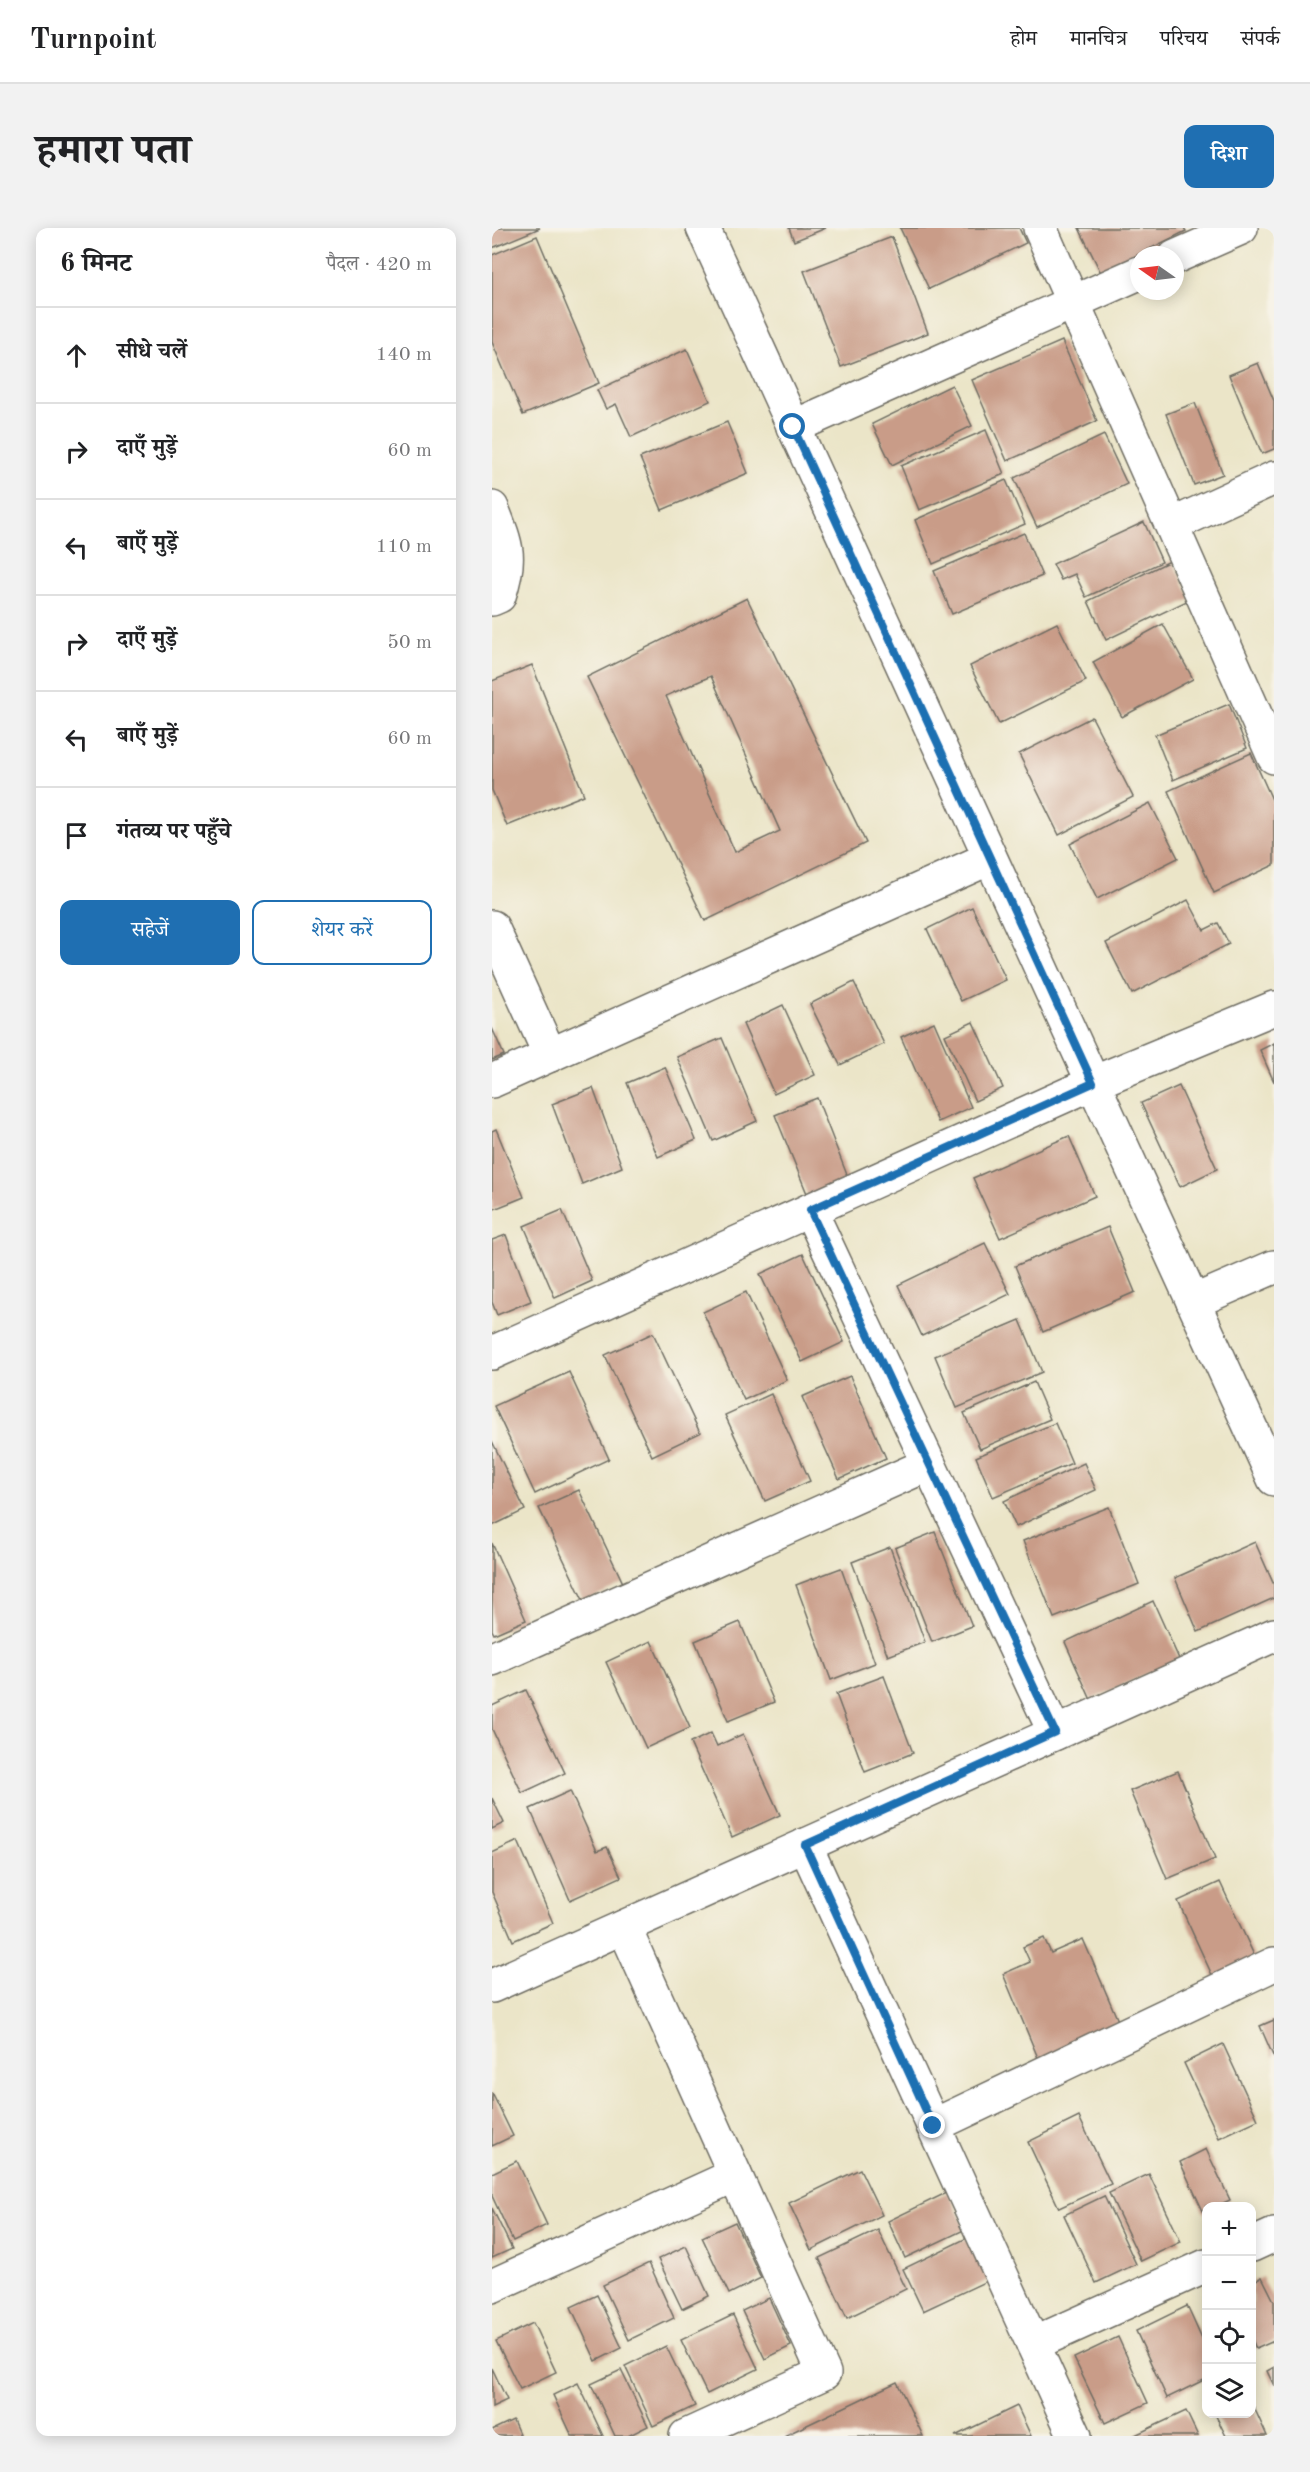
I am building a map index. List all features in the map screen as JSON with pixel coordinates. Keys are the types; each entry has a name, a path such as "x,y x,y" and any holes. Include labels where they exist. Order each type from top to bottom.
{"street":[{"path":"703,228 1274,1479"},
{"path":"1040,228 1272,745"},
{"path":"1184,253 1241,228"},
{"path":"793,427 1130,277"},
{"path":"1172,525 1274,478"},
{"path":"492,508 507,546 507,571 499,596 492,599"},
{"path":"492,1081 990,858"},
{"path":"492,927 550,1055"},
{"path":"492,1353 1093,1083 1274,1008"},
{"path":"810,1210 1055,1732"},
{"path":"1193,1302 1274,1267"},
{"path":"492,1659 929,1464"},
{"path":"492,1986 1274,1635"},
{"path":"805,1845 1075,2436"},
{"path":"624,1927 824,2373 699,2433"},
{"path":"933,2126 1274,1964"},
{"path":"492,2286 735,2175"},
{"path":"1256,2243 1274,2235"},
{"path":"1033,2344 1202,2268"}],"building":[{"path":"492,228 540,228 492,248"},
{"path":"789,228 826,228 794,241"},
{"path":"900,228 1019,228 1026,243 929,289"},
{"path":"1079,228 1184,228 1186,231 1156,246 1130,246 1130,259 1101,273"},
{"path":"537,236 599,383 523,415 492,342 492,255"},
{"path":"892,237 928,333 841,367 804,271"},
{"path":"1062,341 1097,421 1007,461 972,380"},
{"path":"687,349 710,401 631,437 616,404 606,409 597,390"},
{"path":"1258,363 1274,401 1274,449 1262,454 1229,375"},
{"path":"952,385 972,426 892,465 872,424"},
{"path":"1195,403 1223,474 1194,485 1166,414"},
{"path":"727,422 748,473 662,510 640,458"},
{"path":"986,430 1004,474 919,510 901,466"},
{"path":"1104,435 1127,484 1037,527 1014,478"},
{"path":"1006,480 1025,524 933,564 915,520"},
{"path":"1144,522 1162,562 1086,597 1075,574 1061,580 1053,564"},
{"path":"1024,533 1042,576 952,614 934,571"},
{"path":"1172,560 1191,599 1106,640 1088,601"},
{"path":"747,598 866,843 705,921 587,677","holes":["711,676 780,831 735,852 666,696"]},
{"path":"1057,623 1086,681 999,724 970,666"},
{"path":"1163,624 1193,679 1122,717 1093,662"},
{"path":"532,665 584,795 507,826 492,790 492,681"},
{"path":"1229,704 1247,748 1173,780 1155,735"},
{"path":"1092,717 1133,797 1059,835 1019,754"},
{"path":"1251,753 1274,804 1274,865 1214,893 1168,791"},
{"path":"1150,803 1178,858 1097,899 1070,844"},
{"path":"1188,900 1204,930 1218,923 1229,944 1132,994 1106,943"},
{"path":"972,907 1006,980 961,1001 927,929"},
{"path":"854,982 884,1044 840,1065 810,1004"},
{"path":"783,1005 815,1075 774,1094 743,1024"},
{"path":"934,1022 971,1107 938,1122 901,1037"},
{"path":"973,1022 1003,1088 975,1101 945,1035"},
{"path":"492,1028 504,1055 492,1060"},
{"path":"722,1038 757,1121 713,1141 677,1057"},
{"path":"1274,1043 1274,1082 1260,1050"},
{"path":"665,1067 696,1140 658,1157 627,1083"},
{"path":"1179,1086 1217,1169 1180,1187 1141,1103"},
{"path":"593,1088 622,1167 582,1184 552,1104"},
{"path":"817,1098 849,1180 808,1196 775,1115"},
{"path":"496,1129 524,1197 492,1210 492,1131"},
{"path":"1069,1136 1095,1196 1000,1238 973,1178"},
{"path":"562,1210 592,1281 555,1298 524,1226"},
{"path":"1108,1227 1135,1292 1043,1332 1015,1266"},
{"path":"506,1235 531,1301 497,1315 492,1302 492,1240"},
{"path":"985,1243 1010,1294 922,1336 898,1285"},
{"path":"803,1254 844,1342 802,1362 760,1274"},
{"path":"746,1292 787,1380 744,1400 703,1312"},
{"path":"1020,1320 1042,1372 957,1408 935,1356"},
{"path":"653,1333 700,1433 652,1456 605,1355"},
{"path":"569,1372 609,1459 535,1494 494,1406"},
{"path":"850,1376 886,1458 839,1479 802,1397"},
{"path":"1034,1382 1050,1419 980,1449 964,1413"},
{"path":"771,1394 810,1481 765,1501 725,1415"},
{"path":"1055,1423 1072,1463 993,1497 976,1457"},
{"path":"492,1441 525,1510 492,1526"},
{"path":"1084,1463 1096,1490 1016,1527 1004,1501"},
{"path":"579,1490 623,1583 584,1602 539,1508"},
{"path":"1109,1507 1139,1584 1054,1618 1023,1541"},
{"path":"935,1532 972,1626 932,1642 895,1548"},
{"path":"1255,1542 1274,1585 1274,1598 1198,1632 1175,1578"},
{"path":"492,1543 526,1620 494,1634 492,1630"},
{"path":"890,1547 925,1642 888,1656 852,1562"},
{"path":"841,1568 875,1663 831,1680 796,1585"},
{"path":"1153,1601 1179,1659 1091,1700 1065,1642"},
{"path":"740,1622 774,1702 728,1721 695,1641"},
{"path":"651,1641 690,1728 646,1748 606,1662"},
{"path":"884,1676 913,1753 865,1772 836,1694"},
{"path":"526,1690 565,1773 522,1793 492,1729 492,1706"},
{"path":"711,1733 717,1746 743,1734 780,1815 732,1837 690,1743"},
{"path":"1178,1771 1215,1859 1167,1879 1130,1791"},
{"path":"570,1791 597,1851 607,1847 621,1877 570,1900 530,1809"},
{"path":"492,1798 504,1823 492,1829"},
{"path":"518,1841 553,1923 513,1941 492,1892 492,1853"},
{"path":"1220,1882 1260,1968 1218,1988 1178,1901"},
{"path":"1044,1938 1051,1953 1083,1939 1122,2030 1041,2065 1003,1974 1030,1962 1023,1947"},
{"path":"1274,2020 1274,2058 1260,2026"},
{"path":"1223,2044 1258,2120 1219,2138 1184,2063"},
{"path":"492,2093 513,2136 492,2146"},
{"path":"1079,2117 1111,2184 1059,2208 1028,2142"},
{"path":"1206,2149 1230,2200 1202,2202 1202,2209 1180,2162"},
{"path":"517,2161 547,2225 513,2241 492,2196 492,2173"},
{"path":"860,2169 882,2215 811,2250 789,2203"},
{"path":"1149,2174 1181,2242 1141,2261 1109,2193"},
{"path":"948,2192 966,2229 905,2258 888,2221"},
{"path":"1104,2196 1136,2264 1096,2283 1064,2215"},
{"path":"492,2208 512,2249 492,2258"},
{"path":"735,2222 761,2278 729,2294 702,2237"},
{"path":"878,2230 906,2289 847,2318 819,2258"},
{"path":"971,2236 991,2279 923,2311 903,2269"},
{"path":"686,2246 709,2296 682,2309 658,2259"},
{"path":"649,2263 674,2318 629,2340 603,2285"},
{"path":"1262,2277 1274,2301 1274,2341 1256,2349 1256,2310 1256,2280"},
{"path":"597,2295 622,2348 596,2361 571,2307"},
{"path":"769,2298 791,2346 765,2359 742,2311"},
{"path":"1187,2306 1202,2339 1202,2381 1167,2398 1136,2331"},
{"path":"733,2315 758,2369 707,2394 681,2340"},
{"path":"533,2323 556,2372 520,2389 496,2341"},
{"path":"1118,2337 1148,2403 1105,2423 1074,2358"},
{"path":"666,2346 695,2406 653,2426 625,2366"},
{"path":"1274,2367 1274,2386 1267,2371"},
{"path":"492,2368 507,2400 492,2407"},
{"path":"621,2370 648,2426 628,2436 615,2436 591,2384"},
{"path":"897,2382 923,2436 784,2436"},
{"path":"578,2383 603,2436 572,2436 553,2395"},
{"path":"1017,2406 1031,2436 955,2436"},
{"path":"1186,2411 1198,2436 1133,2436"},
{"path":"1256,2412 1267,2436 1226,2436 1217,2418 1256,2418"},
{"path":"513,2420 520,2436 492,2436 492,2430"}],"route":[{"path":"793,427 1093,1083 810,1210 1055,1732 805,1845 933,2126"}]}
